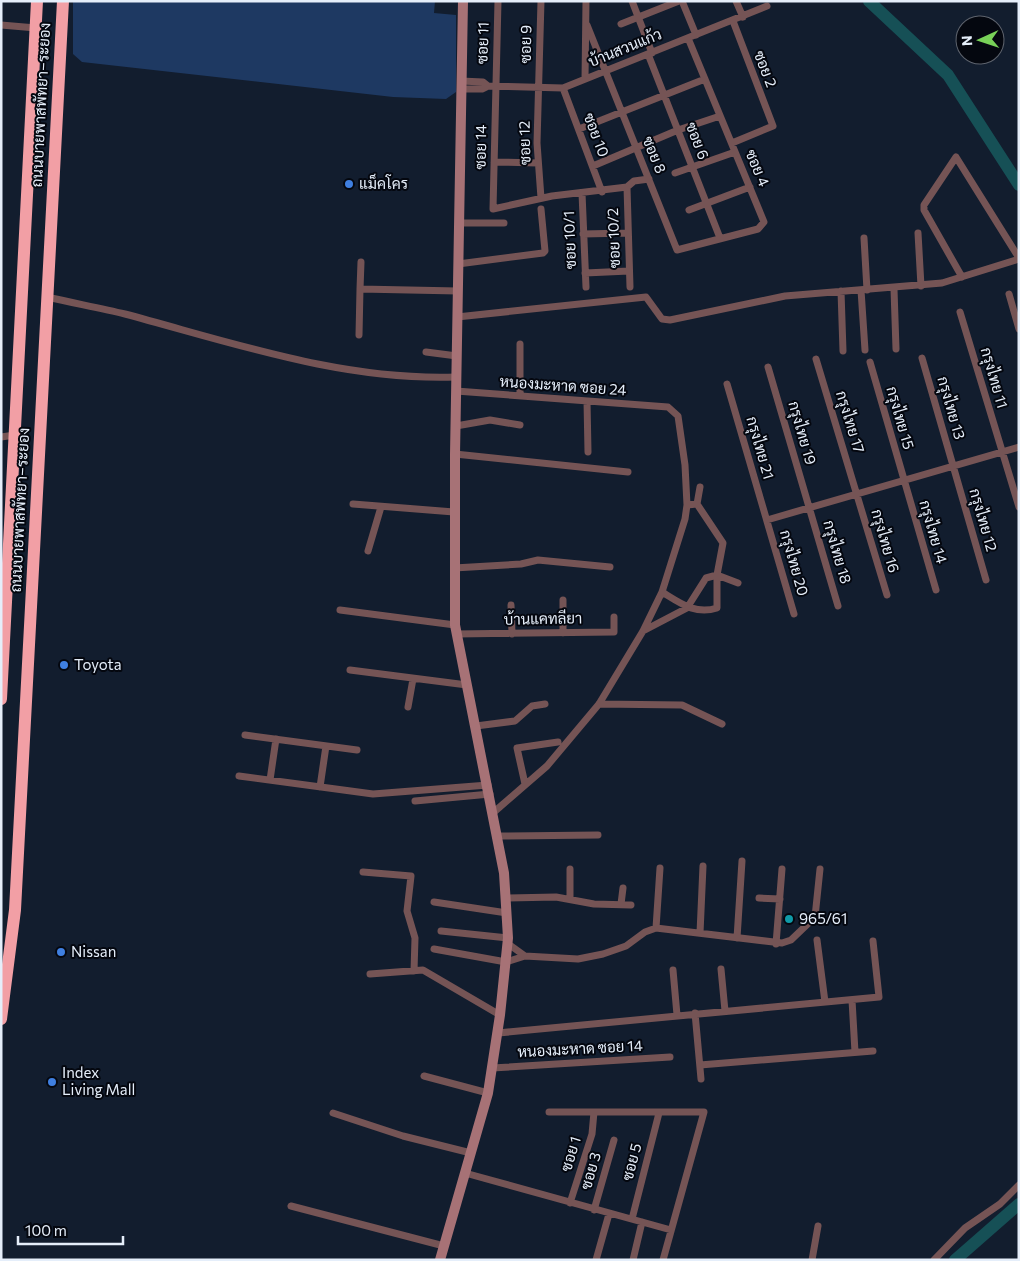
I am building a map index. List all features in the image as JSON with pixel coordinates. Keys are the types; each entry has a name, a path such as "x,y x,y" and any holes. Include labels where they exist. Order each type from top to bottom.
{"highway":[{"name":"ถนนบายพาสพัทยา–ระยอง","path":"1,699 37,1"},
{"name":"ถนนบายพาสพัทยา–ระยอง","path":"1,1019 8,978 15,910 62,1"}],"street":[{"path":"440,1260 488,1093 498,1032 508,941 506,898 494,812 456,630 454,512 463,1"},
{"name":"ซอย 11","path":"492,86 498,1"},
{"name":"ซอย 9","path":"540,87 541,1"},
{"path":"585,79 586,1"},
{"path":"632,1 650,54"},
{"path":"622,24 678,1"},
{"path":"682,1 696,35"},
{"path":"736,1 743,17"},
{"name":"บ้านสวนแก้ว","path":"462,85 482,82 492,86 563,88 767,6"},
{"name":"ซอย 2","path":"732,143 773,126 733,21"},
{"path":"1,25 36,28"},
{"name":"ซอย 8","path":"587,25 677,250"},
{"name":"ซอย 4","path":"677,250 758,230 763,225 764,219 688,38"},
{"name":"ซอย 6","path":"650,54 720,238"},
{"path":"578,129 705,79"},
{"name":"ซอย 14","path":"492,86 493,209 541,198"},
{"name":"ซอย 12","path":"540,87 538,162 541,198"},
{"name":"ซอย 10","path":"563,88 602,192"},
{"path":"593,166 678,130 720,116"},
{"path":"675,173 735,152"},
{"path":"457,317 646,297 662,319 670,320 786,296 921,286 962,277 1019,258 956,157 924,205 924,210 962,277"},
{"path":"494,162 538,162"},
{"path":"541,198 582,192 602,192 627,187 634,181 649,179"},
{"name":"ซอย 10/2","path":"627,187 630,287"},
{"path":"689,210 707,205 750,187"},
{"name":"ซอย 10/1","path":"582,192 586,287"},
{"path":"458,264 543,253 541,209"},
{"path":"459,223 504,223"},
{"path":"583,234 628,233"},
{"path":"918,233 921,286"},
{"path":"864,238 865,350"},
{"path":"359,335 361,262"},
{"path":"585,273 629,270"},
{"path":"894,288 896,348"},
{"path":"360,289 458,291"},
{"path":"841,291 843,351"},
{"path":"1009,294 1019,330"},
{"path":"48,297 123,314 325,366 378,375 419,378 456,377"},
{"name":"กรุงไทย 11","path":"960,312 1019,507"},
{"path":"520,344 520,396"},
{"path":"426,352 457,356"},
{"name":"กรุงไทย 13","path":"922,358 953,466"},
{"name":"กรุงไทย 17","path":"816,359 857,494"},
{"name":"กรุงไทย 15","path":"870,362 904,481"},
{"name":"กรุงไทย 19","path":"768,367 809,507"},
{"name":"กรุงไทย 21","path":"727,384 767,520"},
{"name":"หนองมะหาด ซอย 24","path":"456,391 668,407 678,416 685,465 687,505"},
{"path":"587,401 588,452"},
{"path":"456,426 490,420 520,425"},
{"path":"1,437 15,435"},
{"path":"767,520 1019,447"},
{"path":"455,454 628,472"},
{"name":"กรุงไทย 12","path":"953,466 986,580"},
{"name":"กรุงไทย 14","path":"904,481 936,590"},
{"path":"643,631 688,608 717,608 717,575 723,543 697,504 700,487"},
{"name":"กรุงไทย 16","path":"857,494 887,595"},
{"path":"353,504 454,512"},
{"path":"494,812 566,746 598,704 643,631 662,592 685,519 687,505 697,504"},
{"path":"368,551 381,507"},
{"name":"กรุงไทย 18","path":"809,507 838,606"},
{"name":"กรุงไทย 20","path":"767,520 794,614"},
{"path":"454,568 521,564 538,560 610,567"},
{"path":"688,608 706,578 717,575 738,583"},
{"path":"662,592 688,608"},
{"path":"563,600 563,633"},
{"path":"511,605 512,634"},
{"name":"บ้านแคทลียา","path":"340,610 456,630 512,634 614,632 614,617"},
{"path":"350,670 467,685"},
{"path":"408,706 412,679"},
{"path":"476,726 515,721 532,706 545,704"},
{"path":"598,704 682,704 722,724"},
{"path":"245,735 357,750"},
{"path":"270,780 276,739"},
{"path":"525,784 517,748 558,742"},
{"path":"320,787 326,746"},
{"path":"239,776 380,794 489,789"},
{"path":"414,801 489,789"},
{"path":"498,836 598,835"},
{"path":"738,938 742,861"},
{"path":"700,933 703,866"},
{"path":"656,928 660,868"},
{"path":"570,869 570,899"},
{"path":"776,944 782,869"},
{"path":"434,949 506,962 525,956 562,959 603,954 626,946 645,932 656,928 776,944 791,940 815,917 820,869"},
{"path":"363,872 411,876 408,915 415,938 414,971"},
{"path":"621,904 623,888"},
{"path":"506,898 556,897 594,904 631,905"},
{"path":"759,898 780,899"},
{"path":"434,902 507,913"},
{"path":"441,931 508,941 525,956"},
{"path":"817,940 825,1002"},
{"path":"498,1032 879,997 873,941"},
{"path":"370,974 420,969 500,1015"},
{"path":"673,970 677,1015"},
{"path":"722,970 725,1011"},
{"path":"852,1000 855,1052"},
{"path":"695,1013 701,1079"},
{"path":"700,1066 873,1051"},
{"name":"หนองมะหาด ซอย 14","path":"492,1068 670,1057"},
{"path":"424,1076 488,1093"},
{"path":"549,1112 704,1112 663,1260"},
{"name":"ซอย 1","path":"570,1203 592,1134 594,1112"},
{"path":"333,1113 403,1136 471,1153"},
{"name":"ซอย 5","path":"632,1219 659,1113"},
{"name":"ซอย 3","path":"594,1210 614,1140"},
{"path":"465,1174 672,1230"},
{"path":"934,1260 965,1228 1000,1204 1019,1185"},
{"path":"291,1206 444,1246"},
{"path":"596,1260 608,1214"},
{"path":"633,1260 642,1222"},
{"path":"812,1260 818,1226"}],"shaded area":[{"path":"73,1 435,1 434,13 456,15 456,92 446,99 393,97 82,62 73,54"}],"waterway":[{"path":"869,1 948,75 1019,185"},
{"path":"955,1260 1019,1204"}],"place":[{"name":"แม็คโคร","path":"349,184"},
{"name":"Toyota","path":"64,665"},
{"name":"965/61","path":"789,919"},
{"name":"Nissan","path":"61,952"},
{"name":"Index Living Mall","path":"52,1082"}]}
